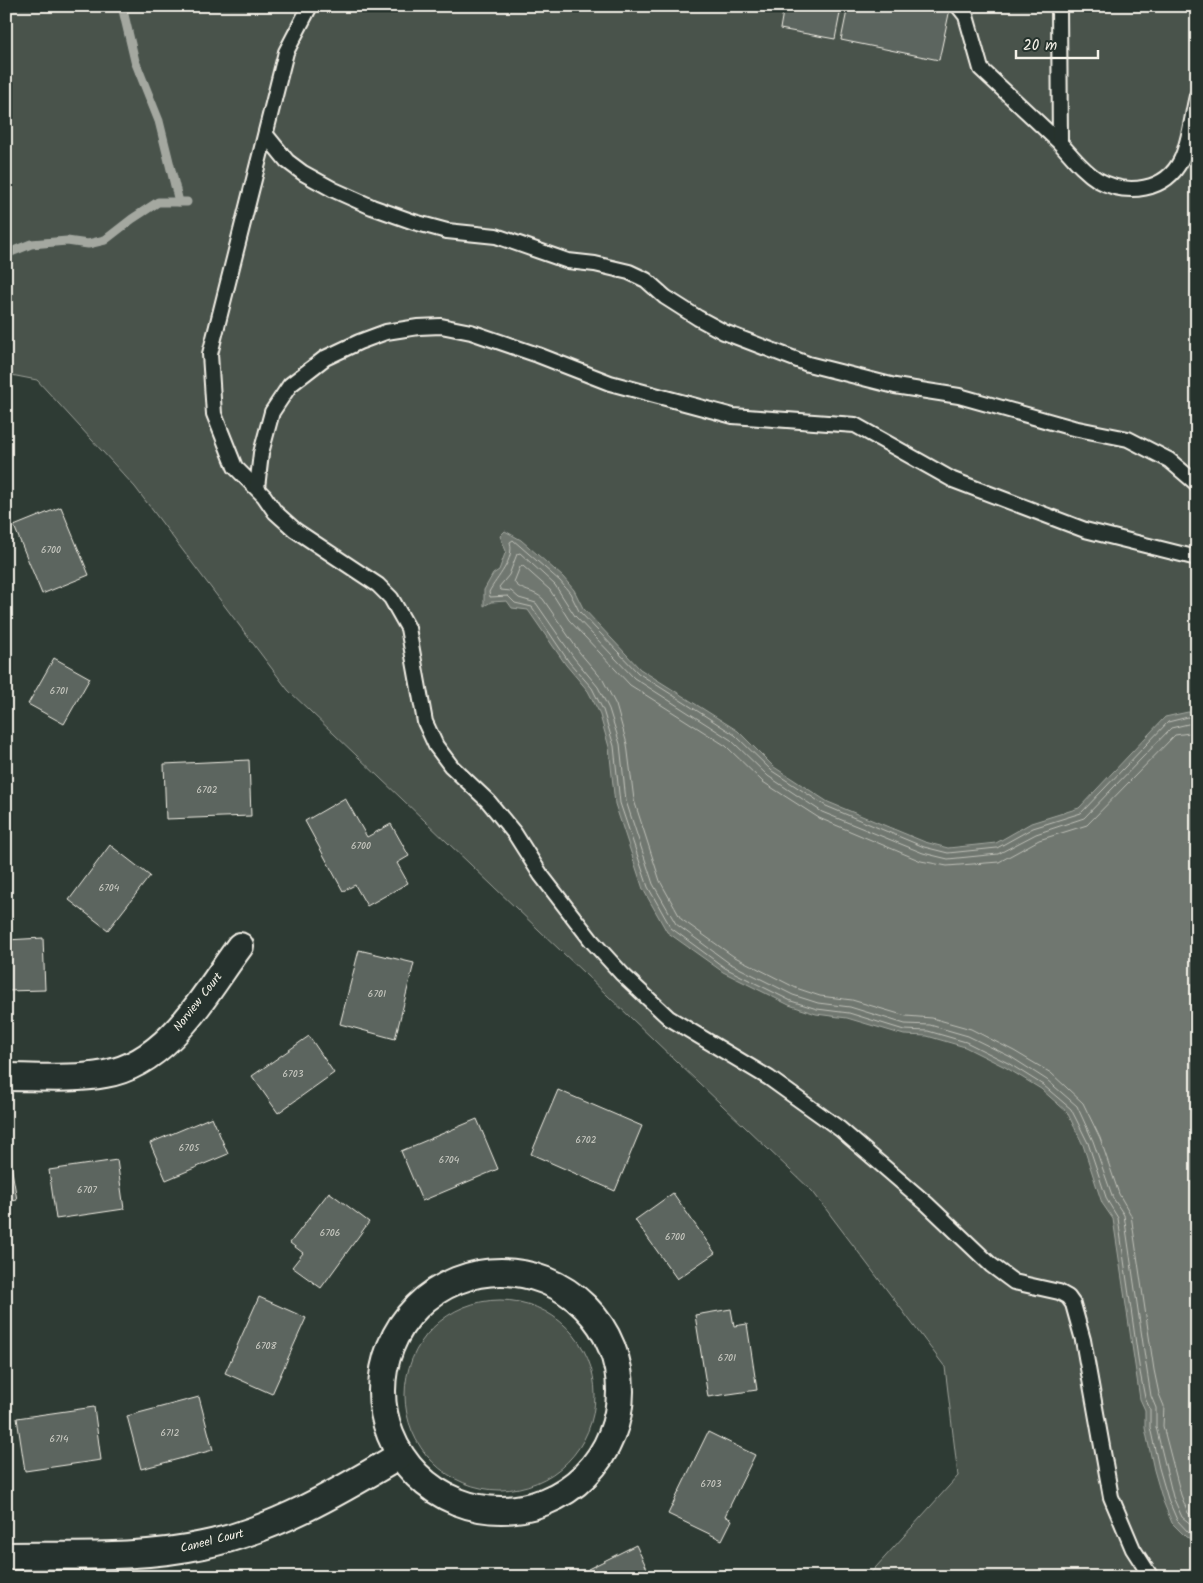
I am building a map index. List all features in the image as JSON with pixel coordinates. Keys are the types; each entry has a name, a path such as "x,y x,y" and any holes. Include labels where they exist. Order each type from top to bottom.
{"street":[{"name":"Norview Court","path":"6,1077 92,1076 108,1074 134,1064 158,1049 184,1022 240,946"},
{"path":"510,1271 529,1274 552,1282 581,1301 598,1319 610,1340 618,1364 621,1384 620,1408 614,1431 604,1453 592,1469 574,1485 558,1496 531,1506 503,1510 470,1506 440,1494 417,1477 399,1456 388,1431 383,1406 382,1382 386,1358 397,1332 411,1312 437,1290 458,1280 481,1273 510,1271"},
{"name":"Caneel Court","path":"6,1556 120,1555 176,1550 204,1545 286,1518 333,1495 399,1456"}],"lane":[{"path":"310,6 286,52 210,354 214,414 235,467 256,488 275,512 295,530 378,584 391,598 408,628 425,722 436,746 451,766 488,801 515,834 541,875 591,940 622,974 669,1018 769,1078 840,1130 926,1204 991,1265 1014,1282 1059,1292 1068,1297 1073,1304 1083,1340 1111,1497 1133,1549 1151,1577"},
{"path":"958,6 966,16 981,69 1060,143 1086,171 1099,180 1116,187 1147,188 1164,181 1182,159 1197,96"},
{"path":"1059,6 1060,143"},
{"path":"266,135 287,161 303,173 334,190 414,222 447,231 496,236 568,261 595,264 629,272 646,280 665,296 715,327 755,345 808,364 895,386 959,396 1073,428 1128,439 1169,460 1197,484"},
{"path":"256,488 261,453 272,412 290,386 325,358 359,342 386,332 440,326 471,332 530,352 610,384 733,416 823,421 855,425 953,480 1085,530 1197,558"}],"shaded area":[{"path":"6,6 1197,6 1197,1577 867,1577 958,1476 945,1367 813,1192 288,690 135,487 37,380 6,374"},
{"path":"500,1300 518,1302 536,1308 553,1316 567,1328 579,1342 587,1359 593,1377 595,1395 593,1413 587,1431 579,1448 567,1462 553,1474 536,1482 518,1488 500,1490 482,1488 464,1482 447,1474 433,1462 421,1448 413,1431 407,1413 405,1395 407,1377 413,1359 421,1342 433,1328 447,1316 464,1308 482,1302"}],"water":[{"path":"505,531 521,540 563,577 574,590 583,608 640,669 738,731 774,767 828,802 925,842 948,848 996,843 1031,823 1079,808 1165,717 1188,712 1197,713 1197,1541 1186,1537 1172,1523 1163,1501 1145,1428 1145,1410 1140,1399 1113,1219 1102,1203 1083,1145 1067,1112 1041,1089 1005,1067 965,1047 927,1036 904,1035 847,1018 816,1014 789,1005 723,972 667,932 643,889 615,804 609,747 599,712 588,691 566,665 528,610 512,608 507,601 491,602 484,606 484,590 493,574 499,570 506,551 500,536"}],"building":[{"path":"784,6 841,8 835,39 780,29"},
{"path":"848,6 935,6 950,9 939,60 841,40"},
{"path":"61,507 89,575 42,594 14,526"},
{"path":"54,658 90,678 64,724 28,704"},
{"path":"249,760 251,816 166,819 164,764"},
{"path":"345,798 367,837 391,824 409,856 397,863 408,883 367,906 355,885 343,891 305,821"},
{"path":"110,845 150,876 108,930 69,900"},
{"path":"43,938 45,990 6,991 6,940"},
{"path":"359,950 414,963 395,1039 340,1024"},
{"path":"309,1036 334,1073 278,1113 252,1076"},
{"path":"558,1090 642,1126 615,1191 531,1154"},
{"path":"212,1117 228,1154 166,1180 150,1143"},
{"path":"477,1119 498,1169 422,1201 401,1151"},
{"path":"6,1159 10,1159 17,1200 6,1202"},
{"path":"117,1160 124,1209 56,1219 49,1170"},
{"path":"329,1192 369,1222 321,1288 292,1267 303,1253 290,1243"},
{"path":"673,1193 715,1253 677,1279 635,1220"},
{"path":"259,1297 306,1318 272,1394 225,1373"},
{"path":"731,1309 734,1326 747,1324 757,1390 708,1397 695,1315"},
{"path":"199,1397 213,1450 141,1469 127,1416"},
{"path":"94,1407 101,1460 25,1471 17,1418"},
{"path":"708,1432 755,1455 725,1516 732,1520 722,1540 668,1514"},
{"path":"636,1545 651,1577 591,1577 588,1569"}],"waterway":[{"path":"122,6 135,61 159,121 179,202"},
{"path":"6,254 31,244 67,241 88,244 105,240 158,202 187,202"}]}
